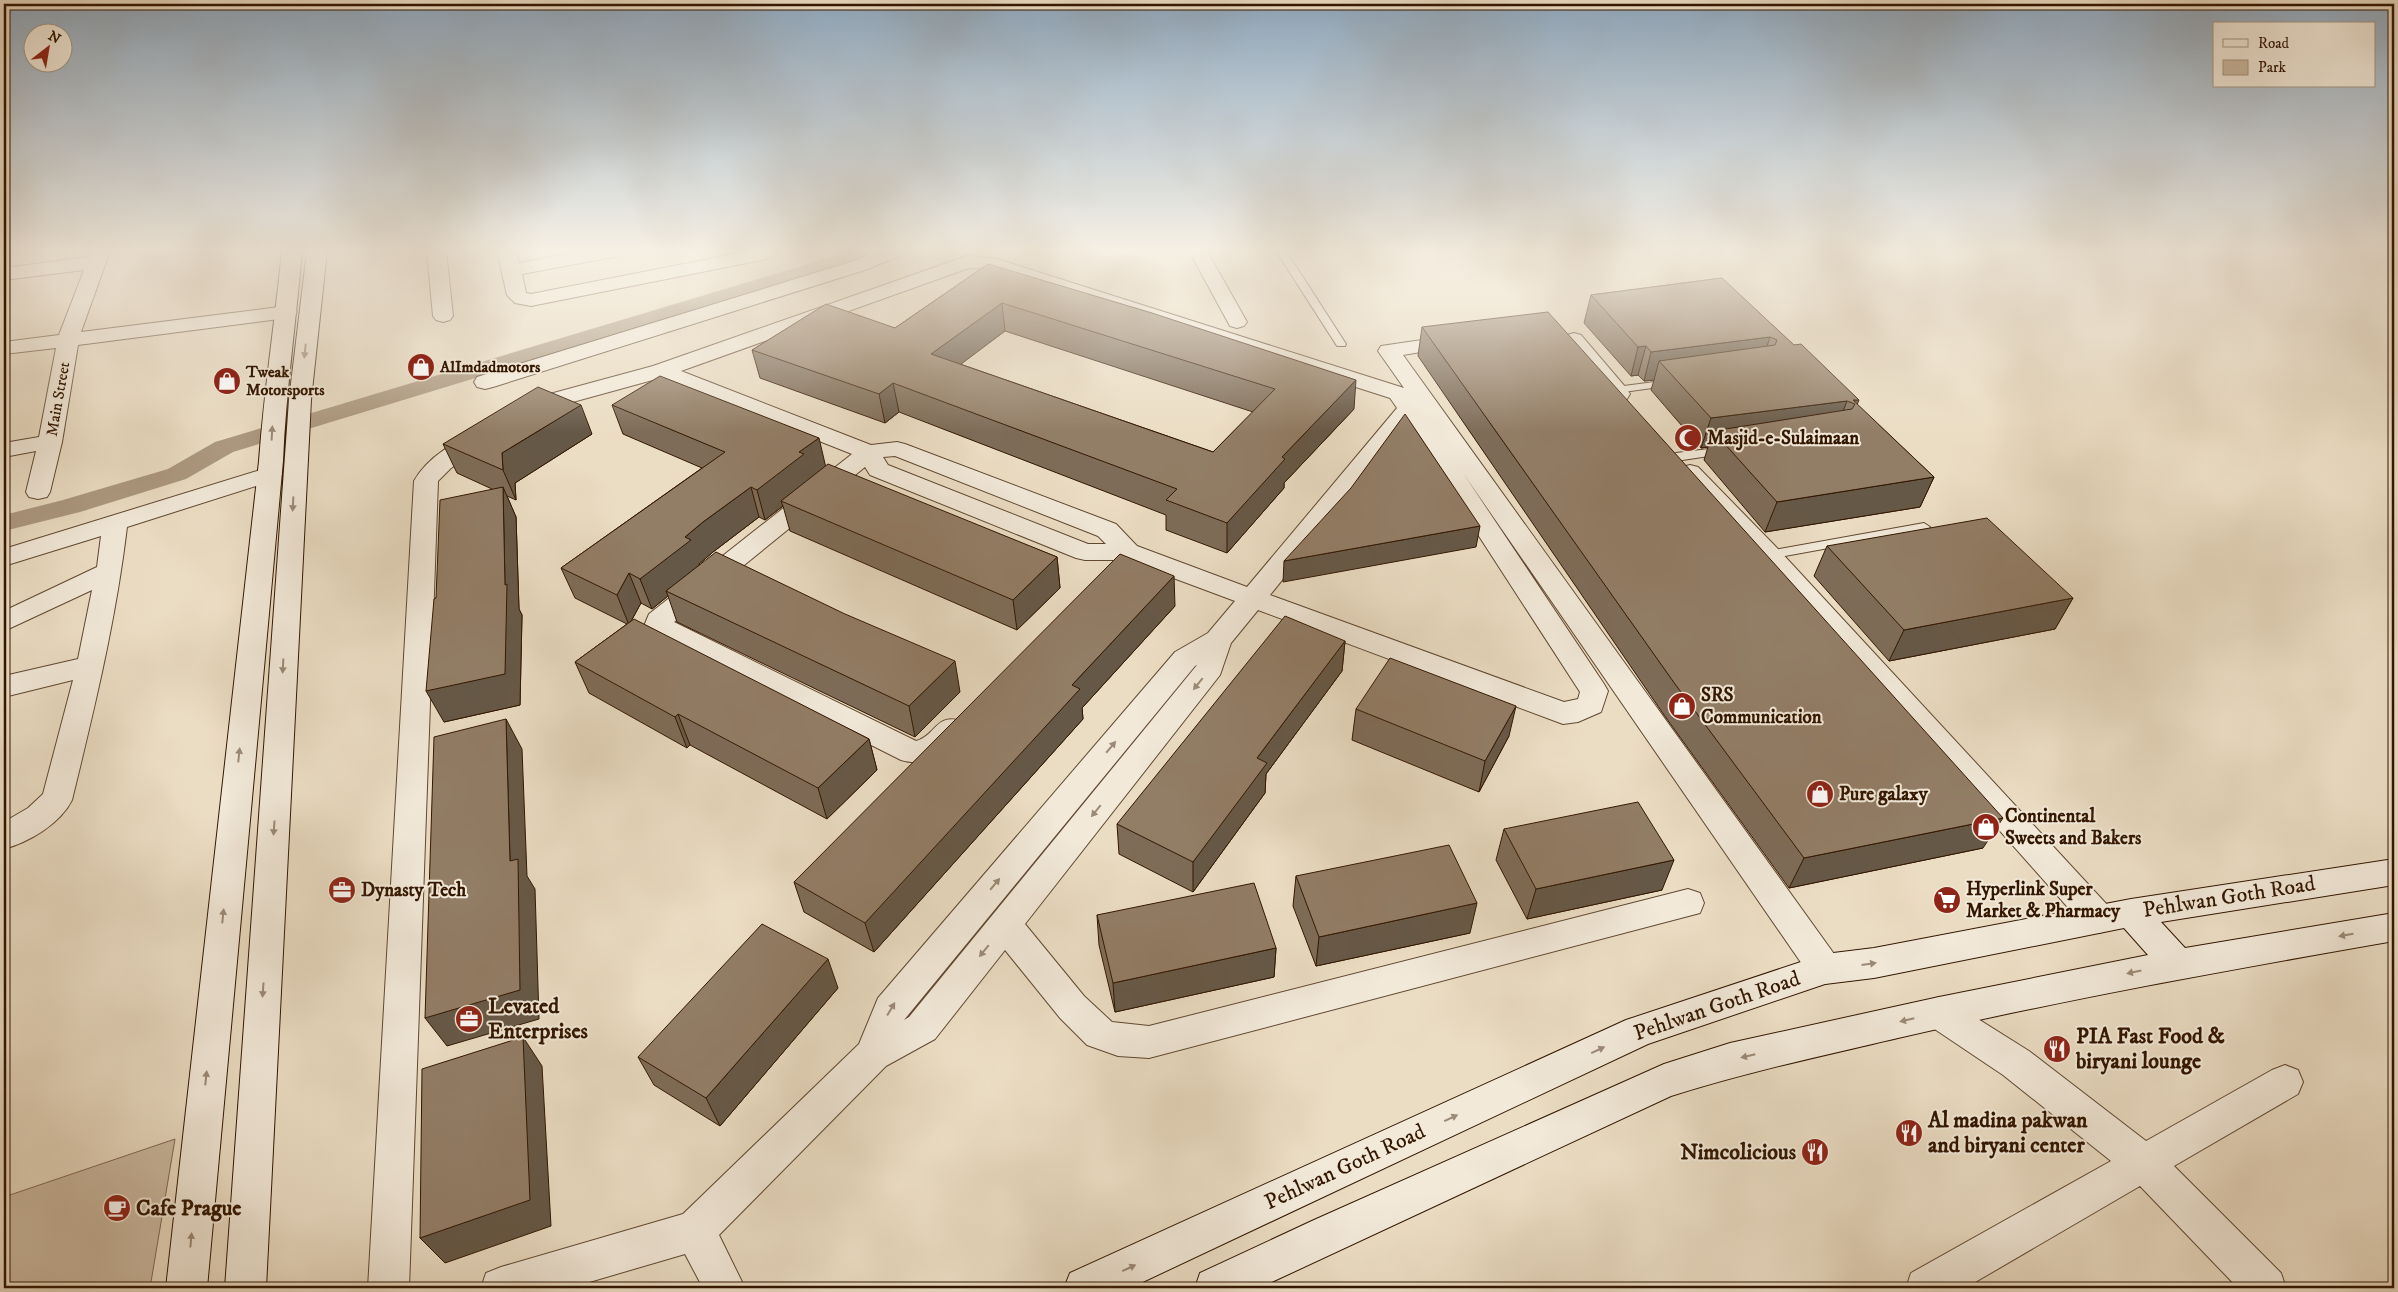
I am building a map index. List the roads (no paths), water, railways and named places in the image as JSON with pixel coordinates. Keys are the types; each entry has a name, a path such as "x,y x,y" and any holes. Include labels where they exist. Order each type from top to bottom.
{"street":[{"name":"Main Street","path":"38,492 50,442 68,340 78,311"},
{"path":"186,1288 252,630 279,463 300,400 310,311"},
{"path":"442,311 443,316"},
{"path":"485,382 712,311"},
{"path":"388,1288 426,481 428,474 505,425 543,404 661,371 828,311"},
{"path":"870,452 878,470 1085,552 1128,552 1250,599 1563,713 1578,711 1591,705 1594,692 1400,395 1394,390 1144,311"},
{"path":"1232,311 1238,322"},
{"path":"4,348 287,312 274,405 279,463 245,1288"},
{"path":"1474,339 1389,351 1825,970"},
{"path":"1574,339 1634,410"},
{"path":"661,371 870,452 897,449 1107,530 1128,552"},
{"path":"501,1288 694,1230 873,1054 922,1028 1210,668 1218,640 1250,599 1408,409"},
{"path":"1658,437 1769,556 2115,916 2178,964"},
{"path":"4,450 50,442"},
{"path":"870,452 659,620 658,626 912,752 923,753 932,748 967,713"},
{"path":"4,558 115,524 279,463"},
{"path":"976,509 1000,489"},
{"path":"4,837 39,817 57,800 91,666 109,571 115,524"},
{"path":"1100,580 1128,552"},
{"path":"4,622 109,571"},
{"path":"873,1054 890,1009 1185,659 1218,640"},
{"path":"4,687 17,682 91,666"},
{"name":"Pehlwan Goth Road","path":"1085,1288 1638,1031 1825,970 1874,963 2115,916 2394,872"},
{"path":"1005,925 1072,1007 1100,1034 1118,1040 1149,1042 1688,903"},
{"path":"1215,1288 1337,1230 1664,1081 1730,1060 1939,1013 2178,964 2394,927"},
{"path":"1939,1013 2016,1063 2143,1162 2266,1288"},
{"path":"1926,1288 2285,1082"},
{"path":"694,1230 726,1288"}],"lane":[{"path":"1320,311 1341,344"},
{"path":"1616,390 1683,381"},
{"path":"1676,457 1742,448"},
{"path":"1769,556 1924,527"}],"waterway":[{"path":"4,523 71,506 177,474 224,447 672,311"}],"place":[{"name":"AlImdadmotors","path":"421,367"},
{"name":"Tweak Motorsports","path":"227,381"},
{"name":"Masjid-e-Sulaimaan","path":"1688,438"},
{"name":"SRS Communication","path":"1682,706"},
{"name":"Pure galaxy","path":"1820,794"},
{"name":"Continental Sweets and Bakers","path":"1986,827"},
{"name":"Dynasty Tech","path":"342,890"},
{"name":"Hyperlink Super Market & Pharmacy","path":"1947,900"},
{"name":"Levated Enterprises","path":"469,1019"},
{"name":"PIA Fast Food & biryani lounge","path":"2057,1049"},
{"name":"Al madina pakwan and biryani center","path":"1909,1133"},
{"name":"Nimcolicious","path":"1815,1152"},
{"name":"Cafe Prague","path":"117,1208"}]}
